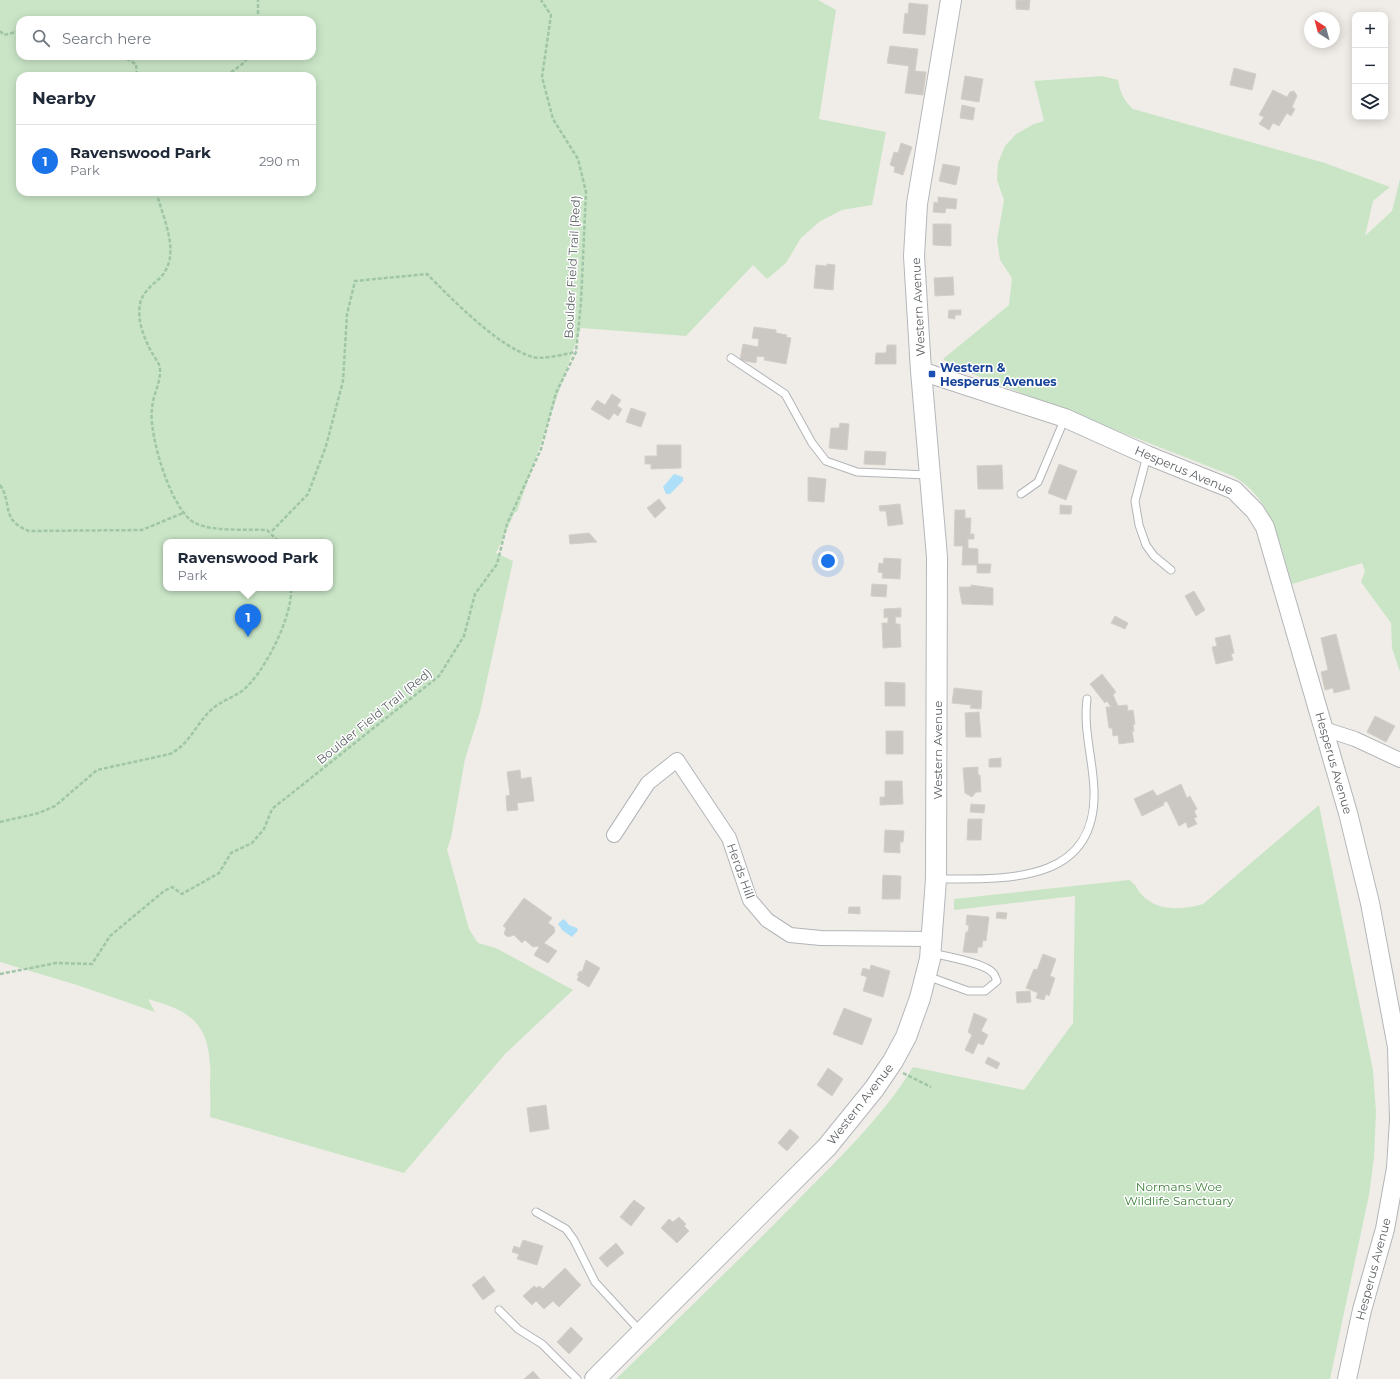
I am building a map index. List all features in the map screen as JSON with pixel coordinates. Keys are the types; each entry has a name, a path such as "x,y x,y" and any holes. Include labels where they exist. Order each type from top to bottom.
{"main road":[{"name":"Western Avenue","path":"595,1379 827,1147 874,1089 890,1066 906,1037 926,976 932,946 936,879 937,557 921,371 914,256 917,204 951,0"}],"street":[{"name":"Hesperus Avenue","path":"921,371 1065,418 1147,455 1234,490 1255,511 1265,527 1324,729 1370,903 1397,1047 1399,1120 1396,1168 1385,1229 1362,1310 1346,1379"},
{"path":"1324,729 1349,737 1400,760"},
{"name":"Herds Hill","path":"614,835 648,783 676,760 729,838 750,900 768,920 790,935 932,946"}],"lane":[{"path":"731,358 785,394 812,443 826,461 857,472 931,475"},
{"path":"1022,494 1038,482 1065,418"},
{"path":"1147,455 1135,501 1139,525 1146,545 1154,556 1171,570"},
{"path":"936,879 997,878 1035,872 1054,867 1075,852 1083,841 1094,810 1093,776 1085,720 1087,699"},
{"path":"926,976 968,991 985,991 997,981 994,973 988,969 932,946"},
{"path":"536,1212 566,1229 574,1240 595,1282 642,1332"},
{"path":"499,1310 518,1329 542,1344 577,1379"}],"path":[{"path":"258,0 258,16"},
{"name":"Boulder Field Trail (Red)","path":"0,974 56,963 92,964 110,936 124,922 164,890 172,887 182,894 219,873 231,853 252,843 260,834 264,829 272,809 439,676 464,636 475,594 497,564 507,524 542,449 556,393 576,352 581,302 586,192 578,159 553,118 542,77 551,14 541,0"},
{"path":"0,31 4,35 16,32"},
{"path":"128,60 136,64 137,72"},
{"path":"231,72 246,60"},
{"path":"158,196 170,241 171,256 164,273 144,294 140,303 140,321 147,342 160,368 160,379 152,407 152,420 161,465 174,500 183,513 195,523 208,527 267,530 276,539"},
{"path":"272,531 308,494 326,446 342,381 347,314 354,281 427,274 453,300 500,340 534,358 576,352"},
{"path":"0,485 8,516 16,527 29,531 142,530 183,513"},
{"path":"0,822 39,813 55,806 97,770 170,754 180,749 211,709 243,690 258,674 285,624 290,606 291,591"},
{"path":"890,1066 931,1087"}],"green space":[{"path":"0,0 818,0 836,10 819,119 886,132 872,205 842,210 819,222 801,238 786,263 767,279 753,265 686,336 581,328 517,512 515,512 496,553 513,561 480,712 465,759 451,838 447,849 469,929 478,943 496,948 573,990 505,1054 404,1173 210,1117 210,1070 208,1050 205,1038 200,1028 193,1020 184,1013 162,1003 148,999 155,1012 77,985 0,962"},
{"path":"1102,76 1118,80 1123,96 1133,109 1325,163 1390,187 1373,201 1365,236 1392,211 1400,179 1400,672 1392,648 1391,623 1361,582 1365,571 1362,563 1292,584 1273,523 1266,509 1246,486 1233,476 965,371 951,365 943,359 1009,305 1012,278 1000,260 997,240 1004,200 997,180 998,163 1005,146 1016,134 1034,124 1044,121 1034,81"},
{"name":"Normans Woe Wildlife Sanctuary","path":"1319,805 1373,1070 1376,1112 1374,1158 1369,1195 1330,1379 616,1379 685,1313 844,1153 874,1121 901,1086 913,1067 1024,1090 1073,1023 1075,896 954,910 954,899 1129,880 1147,900 1162,907 1187,908 1203,904"}],"water":[{"path":"674,474 683,477 683,481 670,494 666,494 663,487"},
{"path":"563,919 569,925 577,928 578,930 572,937 562,930 558,924"}],"building":[{"path":"1016,0 1030,0 1029,10 1016,9"},
{"path":"909,3 928,5 925,35 903,33 905,13 908,14"},
{"path":"890,46 918,49 915,71 926,72 923,95 905,93 909,66 887,63"},
{"path":"1234,68 1256,74 1252,90 1230,85"},
{"path":"965,76 983,79 979,102 961,99"},
{"path":"1273,90 1287,97 1290,92 1294,91 1297,96 1292,107 1295,109 1291,116 1287,113 1279,126 1273,123 1269,130 1259,124 1264,117 1259,115"},
{"path":"962,105 975,108 973,120 960,118"},
{"path":"901,143 912,147 903,175 894,172 895,167 890,165 894,152 898,153"},
{"path":"943,164 960,167 956,185 939,181"},
{"path":"938,197 957,199 956,209 946,208 945,213 933,212 934,202 938,203"},
{"path":"933,224 951,224 951,246 933,245"},
{"path":"827,264 835,265 833,290 814,288 816,265 827,266"},
{"path":"953,277 954,295 935,296 934,278"},
{"path":"949,310 961,310 961,315 955,315 955,319 948,318"},
{"path":"754,327 776,330 776,333 787,335 786,337 791,338 786,364 764,360 765,357 757,356 756,363 740,360 743,344 758,347 759,339 752,338"},
{"path":"887,345 896,345 896,364 875,364 876,353 886,353"},
{"path":"612,394 621,400 617,406 622,409 618,416 614,413 609,420 591,409 597,400 605,405"},
{"path":"631,408 646,413 641,427 626,422"},
{"path":"840,423 849,424 847,450 829,448 831,428 839,428"},
{"path":"657,445 681,445 681,468 651,469 651,464 645,464 645,456 657,456"},
{"path":"865,451 886,452 885,465 864,464"},
{"path":"1059,464 1077,471 1066,500 1048,493"},
{"path":"1002,465 1003,489 978,489 977,466"},
{"path":"808,477 826,479 824,502 808,501"},
{"path":"659,499 666,508 655,518 647,508"},
{"path":"900,504 903,524 888,526 886,511 880,511 879,506"},
{"path":"1060,505 1072,506 1071,514 1060,514"},
{"path":"955,510 965,510 965,518 971,518 970,534 974,534 974,539 968,539 968,548 978,549 978,564 991,564 990,573 977,573 977,565 962,565 963,546 954,546"},
{"path":"589,533 597,542 570,544 569,535"},
{"path":"884,558 901,559 900,579 882,578 883,573 878,572 879,563 883,564"},
{"path":"872,584 887,585 886,597 871,596"},
{"path":"971,585 993,588 993,605 962,604 959,587 971,587"},
{"path":"1194,591 1205,610 1196,616 1185,596"},
{"path":"901,608 901,617 895,617 896,624 900,624 901,647 883,648 882,623 888,623 888,617 884,618 884,609"},
{"path":"1115,616 1128,623 1125,629 1111,623"},
{"path":"1336,634 1350,689 1334,693 1333,688 1325,690 1321,672 1328,670 1321,638"},
{"path":"1230,635 1234,653 1231,654 1233,660 1216,664 1212,647 1217,646 1215,638"},
{"path":"1102,674 1116,692 1113,695 1118,706 1127,705 1128,711 1133,710 1135,724 1133,725 1134,731 1132,732 1134,742 1119,744 1118,735 1113,736 1112,728 1109,728 1106,707 1111,707 1107,701 1105,703 1090,684"},
{"path":"885,682 905,683 905,706 885,706"},
{"path":"954,688 982,691 981,709 970,708 971,705 952,703"},
{"path":"979,712 981,737 966,737 965,713"},
{"path":"1375,716 1395,726 1386,742 1367,732"},
{"path":"886,731 903,731 903,754 886,754"},
{"path":"1001,758 1001,767 989,767 989,759"},
{"path":"978,767 981,792 976,792 972,797 965,793 963,768"},
{"path":"520,770 521,779 531,777 534,801 517,803 518,810 507,811 506,796 510,795 507,772"},
{"path":"885,781 902,781 903,804 880,805 880,797 885,797"},
{"path":"1181,784 1187,798 1190,796 1197,809 1194,811 1197,817 1194,818 1197,824 1188,828 1186,822 1179,826 1167,801 1163,803 1164,805 1142,816 1134,799 1153,790 1157,796"},
{"path":"971,804 985,805 984,813 970,812"},
{"path":"968,819 982,819 981,840 967,840"},
{"path":"885,830 904,831 903,842 900,842 900,853 884,852"},
{"path":"883,875 901,876 900,899 882,899"},
{"path":"524,898 552,918 548,923 554,927 555,932 544,943 557,951 548,963 534,955 539,947 538,946 533,947 525,940 522,943 514,935 508,937 504,934 506,928 503,926"},
{"path":"849,907 860,907 860,914 848,913"},
{"path":"997,912 1007,913 1006,919 996,918"},
{"path":"967,915 989,917 986,941 983,940 982,947 978,947 977,953 963,952 966,932 968,932 969,925 966,925"},
{"path":"1043,954 1056,959 1050,976 1055,978 1049,996 1046,994 1044,1000 1036,998 1038,993 1026,988 1034,969 1037,970"},
{"path":"586,960 600,968 589,987 577,980 579,976 577,975 580,971 582,972"},
{"path":"871,965 890,971 883,997 863,991 867,977 861,975 863,968 870,970"},
{"path":"1030,991 1031,1002 1017,1003 1016,992"},
{"path":"844,1008 872,1019 862,1045 833,1034"},
{"path":"974,1013 987,1019 981,1031 988,1035 983,1045 978,1043 973,1054 965,1050 972,1035 968,1032"},
{"path":"988,1057 1000,1063 997,1069 985,1063"},
{"path":"828,1068 843,1079 832,1096 817,1085"},
{"path":"546,1105 549,1129 530,1132 527,1108"},
{"path":"790,1129 799,1137 787,1151 778,1143"},
{"path":"634,1200 645,1208 631,1226 620,1217"},
{"path":"679,1217 686,1224 684,1226 689,1231 677,1243 661,1228 669,1219 673,1222"},
{"path":"523,1240 543,1246 537,1265 517,1259 519,1254 512,1252 514,1246 520,1248"},
{"path":"616,1243 624,1253 607,1267 599,1258"},
{"path":"565,1268 581,1285 559,1307 553,1301 544,1309 536,1301 532,1305 523,1296 534,1286 537,1288 539,1286 543,1289"},
{"path":"484,1276 495,1291 483,1300 472,1285"},
{"path":"571,1327 583,1339 569,1354 557,1342"},
{"path":"533,1371 540,1379 524,1379"}],"place":[{"name":"Western & Hesperus Avenues","path":"932,374"},
{"name":"Ravenswood Park","path":"248,637"}]}
